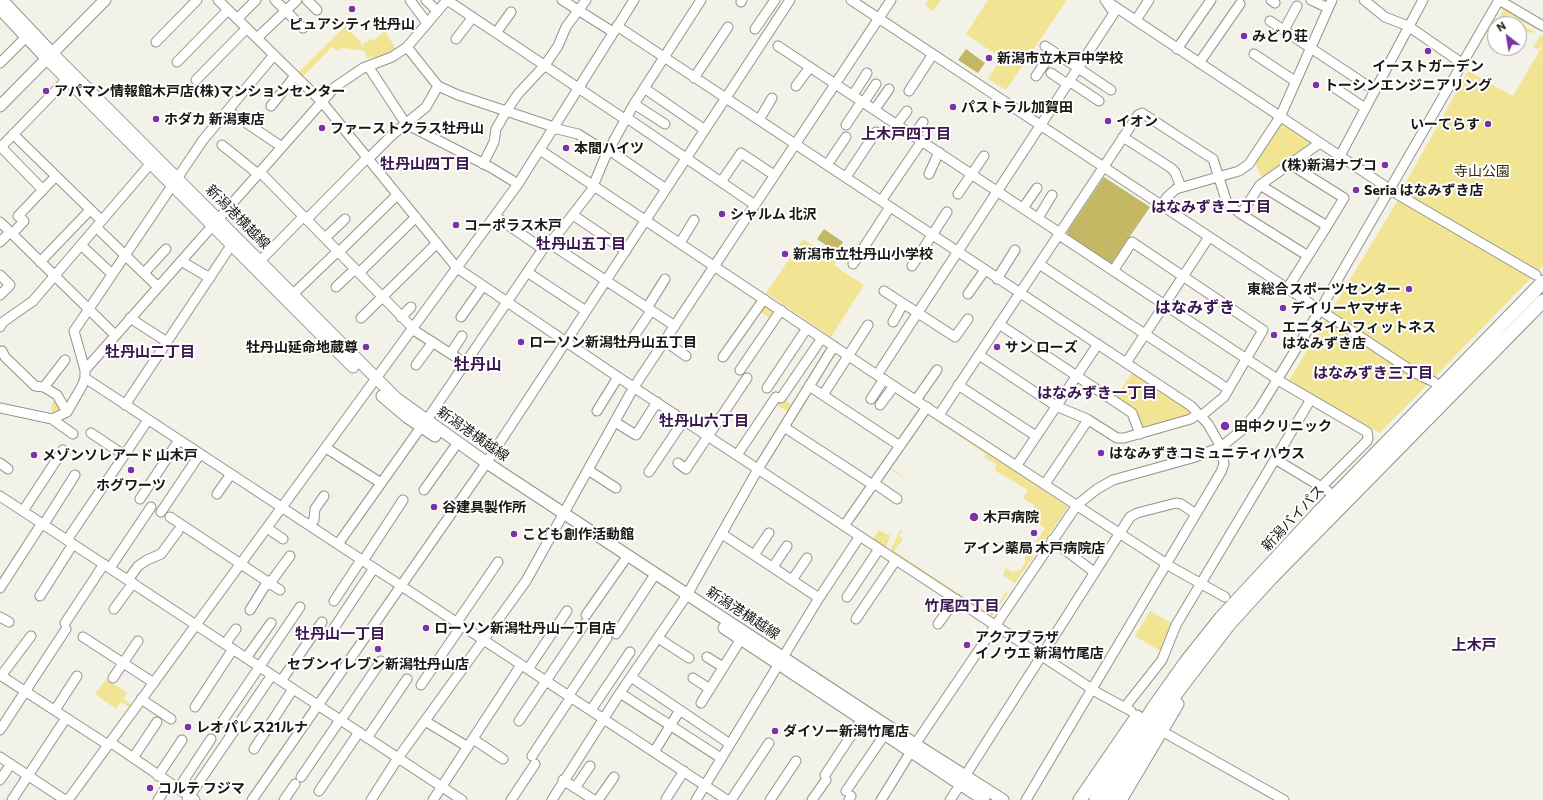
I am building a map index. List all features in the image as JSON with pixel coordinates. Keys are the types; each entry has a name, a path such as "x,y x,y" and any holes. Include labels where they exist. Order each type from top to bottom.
{"highway":[{"name":"新潟バイパス","path":"1107,800 1116,775 1154,707 1221,618 1540,278"},
{"name":"新潟バイパス","path":"1096,800 1116,775 1193,668 1228,624 1270,578 1291,560 1543,301"},
{"path":"1080,800 1111,753 1186,650 1250,578 1307,519 1320,511"},
{"path":"1120,800 1175,707 1206,661 1234,625 1274,582 1291,560"}],"main road":[{"name":"新潟港横越線","path":"2,0 67,79 150,163 175,182"},
{"path":"0,106 105,0"},
{"name":"新潟港横越線","path":"0,9 26,37 50,57 257,264 407,417 424,424 963,781 1003,800"},
{"name":"新潟港横越線","path":"216,223 232,244 257,264"},
{"name":"新潟港横越線","path":"424,424 454,448 485,465"},
{"name":"新潟港横越線","path":"562,516 624,561 685,598 741,639 781,661 862,719 885,734 913,748"},
{"name":"新潟港横越線","path":"963,781 984,800"}],"street":[{"path":"156,42 197,0"},
{"path":"218,0 322,102 457,268 618,377 995,626 1092,688 1128,709 1162,660 1173,631 1311,399"},
{"path":"275,0 303,28"},
{"path":"258,38 297,0"},
{"path":"307,0 317,10"},
{"path":"410,0 427,23"},
{"path":"426,0 438,11"},
{"path":"52,419 67,412 74,402 85,374 115,335 216,223 335,87 368,66 392,57 407,47 447,0 755,204"},
{"path":"562,0 577,10 615,29 663,57 795,143 1019,294 1098,344 1191,406 1208,424 1221,447 1224,464 1221,472 1026,800"},
{"path":"483,164 494,142 496,129 507,110 518,94 545,65 558,46 566,27 577,10 586,0"},
{"path":"68,800 518,184 634,0"},
{"path":"338,544 424,424 527,272 546,246 573,215 594,186 608,151 634,104 701,0"},
{"path":"755,29 775,0"},
{"path":"252,800 485,465 790,0"},
{"path":"371,800 398,758 526,581 634,387 891,0"},
{"path":"1106,0 1120,4 1136,20 1177,49 1390,189 1540,278"},
{"path":"870,399 880,377 918,313 1114,13 1106,0"},
{"path":"1136,20 1149,0"},
{"path":"1177,49 1210,0"},
{"path":"1162,206 1172,192 1181,187 1219,177 1244,168 1249,164 1280,117 1330,4 1311,0"},
{"path":"1364,0 1385,17 1408,26 1463,64"},
{"path":"1340,156 1423,0"},
{"path":"881,800 913,748 1077,505 1097,489 1113,480 1192,458 1221,447 1250,421 1320,310 1499,0 1543,26"},
{"path":"237,19 252,1"},
{"path":"854,1 1287,289 1415,373 1434,382"},
{"path":"1199,63 1245,3"},
{"path":"1284,30 1298,6"},
{"path":"177,62 228,10"},
{"path":"496,33 511,12"},
{"path":"456,38 473,17"},
{"path":"1270,21 1374,90"},
{"path":"694,78 728,27"},
{"path":"196,80 246,28"},
{"path":"0,63 26,37"},
{"path":"778,46 998,191 1113,271 1277,380 1365,430 1368,435 1367,441 1324,489 1275,459"},
{"path":"407,47 438,86 458,95 507,110 529,120 578,134 608,151 666,189"},
{"path":"1036,76 1049,49 1111,90"},
{"path":"909,91 934,54"},
{"path":"1254,54 1295,81"},
{"path":"274,55 215,125 74,331 85,374 125,405 400,586 484,639 684,771 723,799"},
{"path":"368,66 406,124 518,184"},
{"path":"796,86 810,67"},
{"path":"853,95 867,73"},
{"path":"1051,74 1099,101"},
{"path":"271,106 295,76"},
{"path":"43,190 0,148 67,79"},
{"path":"846,125 876,84"},
{"path":"257,264 391,136 426,108 438,86"},
{"path":"644,88 705,130"},
{"path":"1335,88 1365,108"},
{"path":"875,110 889,89"},
{"path":"759,120 772,98"},
{"path":"634,104 665,124"},
{"path":"897,124 906,111"},
{"path":"939,415 1123,137 1138,115 1142,113 1213,159 1227,203 1241,214 1308,256"},
{"path":"233,114 282,147"},
{"path":"881,201 918,138 923,122"},
{"path":"846,178 876,132"},
{"path":"14,134 90,210 98,224 125,255 158,287"},
{"path":"827,165 846,137"},
{"path":"1123,137 1171,168 1175,172 1181,187"},
{"path":"222,144 259,173 413,328 465,363"},
{"path":"1241,214 1260,185 1320,144"},
{"path":"540,150 880,377 1017,465 1166,564 1225,597"},
{"path":"928,174 939,152"},
{"path":"721,182 741,153 774,175"},
{"path":"958,194 984,156"},
{"path":"0,325 33,301 150,163"},
{"path":"1287,289 1328,226 1344,198 1290,164"},
{"path":"0,242 24,221 18,216 56,176"},
{"path":"1260,185 1328,226"},
{"path":"1023,208 1037,188"},
{"path":"290,298 398,195"},
{"path":"1038,218 1052,195"},
{"path":"853,264 890,207"},
{"path":"40,262 90,210"},
{"path":"912,266 947,212"},
{"path":"573,215 626,251"},
{"path":"495,216 606,281 675,326"},
{"path":"336,287 357,271 416,217"},
{"path":"325,238 345,219"},
{"path":"680,243 694,220"},
{"path":"0,222 115,335"},
{"path":"1126,363 1209,237"},
{"path":"979,355 1056,406 1088,420 1117,438 1140,434 1200,415 1224,397 1263,330 1132,242 1113,271"},
{"path":"361,318 437,243"},
{"path":"125,405 232,244"},
{"path":"81,245 112,274"},
{"path":"144,273 166,249"},
{"path":"997,279 1015,250"},
{"path":"181,261 210,278"},
{"path":"1039,264 1228,389"},
{"path":"968,294 985,270"},
{"path":"527,272 586,311"},
{"path":"0,274 10,285 0,295"},
{"path":"632,339 665,279"},
{"path":"461,318 483,286"},
{"path":"884,291 955,337 968,319"},
{"path":"723,357 764,299"},
{"path":"893,322 904,304"},
{"path":"401,317 411,307"},
{"path":"740,370 781,310"},
{"path":"130,318 167,342"},
{"path":"999,324 1132,413 1140,434"},
{"path":"823,396 868,325"},
{"path":"766,388 807,328"},
{"path":"451,353 462,336"},
{"path":"737,455 822,338"},
{"path":"416,365 433,342"},
{"path":"665,342 686,356"},
{"path":"1017,465 1098,344"},
{"path":"552,800 563,780 605,719 605,716 620,693 685,598 758,469 834,346"},
{"path":"2,351 5,357 35,386 44,387 57,395 67,412"},
{"path":"44,387 64,360"},
{"path":"916,400 937,370"},
{"path":"597,411 618,377"},
{"path":"678,463 686,469 747,378"},
{"path":"958,385 1036,436"},
{"path":"809,386 900,446"},
{"path":"880,405 894,386"},
{"path":"615,422 636,435 657,402"},
{"path":"844,526 927,407"},
{"path":"0,408 52,419 73,434"},
{"path":"40,596 70,542 148,420"},
{"path":"649,472 684,420"},
{"path":"1045,484 1088,420"},
{"path":"784,427 897,499"},
{"path":"91,433 124,456"},
{"path":"140,499 179,440"},
{"path":"326,448 381,483"},
{"path":"424,490 454,448"},
{"path":"23,511 64,450"},
{"path":"160,512 200,454"},
{"path":"0,463 8,469"},
{"path":"588,470 616,488"},
{"path":"217,494 231,474"},
{"path":"0,588 74,475"},
{"path":"0,496 462,800"},
{"path":"309,525 314,520 315,509 324,496"},
{"path":"334,602 403,500"},
{"path":"950,800 1130,517 1137,513 1176,503 1181,504 1196,514"},
{"path":"0,730 65,626 151,507"},
{"path":"170,517 237,562 242,563 280,590"},
{"path":"267,528 283,539"},
{"path":"114,608 138,566 146,560 161,554 178,532"},
{"path":"754,555 769,533"},
{"path":"722,534 819,598"},
{"path":"696,800 819,598 860,536"},
{"path":"1052,540 1094,572"},
{"path":"773,567 787,546"},
{"path":"847,598 879,549"},
{"path":"250,610 269,582 290,556"},
{"path":"792,580 807,558"},
{"path":"856,619 896,560"},
{"path":"519,721 547,681 585,619 624,561"},
{"path":"421,685 498,562"},
{"path":"334,628 374,568"},
{"path":"616,634 652,579"},
{"path":"938,624 956,599"},
{"path":"222,722 260,668 300,606"},
{"path":"433,800 470,743 567,611"},
{"path":"0,617 9,622"},
{"path":"246,658 270,622"},
{"path":"281,681 322,622"},
{"path":"195,707 229,647 236,629"},
{"path":"31,636 1,676 66,718 133,758 191,799 272,675"},
{"path":"83,637 154,683"},
{"path":"511,800 570,696 607,638"},
{"path":"658,638 689,658"},
{"path":"701,703 741,639"},
{"path":"113,678 138,640"},
{"path":"591,710 630,652"},
{"path":"707,657 723,667"},
{"path":"284,800 381,661"},
{"path":"55,710 77,676"},
{"path":"631,677 730,744"},
{"path":"694,678 710,689"},
{"path":"367,738 407,679"},
{"path":"254,749 293,689"},
{"path":"620,693 721,758"},
{"path":"141,699 171,719"},
{"path":"654,752 680,710"},
{"path":"12,800 66,718"},
{"path":"812,800 862,719"},
{"path":"425,721 503,759"},
{"path":"133,758 157,722"},
{"path":"318,796 359,732"},
{"path":"848,796 885,734"},
{"path":"1167,734 1284,800"},
{"path":"178,789 211,739"},
{"path":"158,776 182,740"},
{"path":"732,800 769,743"},
{"path":"0,757 65,800"},
{"path":"770,800 796,761"},
{"path":"0,780 10,764"},
{"path":"575,788 590,766"},
{"path":"666,799 684,771"},
{"path":"563,780 594,800 614,777"},
{"path":"158,800 170,783"}],"green space":[{"path":"928,0 941,0 933,11 925,5"},
{"path":"988,0 1067,0 1006,90 988,79 1001,58 966,34"},
{"path":"1504,9 1516,16 1510,15 1500,16"},
{"path":"1527,23 1537,29 1527,24"},
{"path":"345,26 360,41 364,51 343,48 338,51 332,47 302,77 298,73"},
{"path":"1527,27 1535,32 1530,33 1527,31"},
{"path":"385,31 397,51 387,56 367,58 362,45 370,39 372,41"},
{"path":"1540,35 1543,37 1543,45 1538,49 1533,47"},
{"name":"寺山公園","path":"1543,45 1543,265 1537,272 1400,193 1468,71 1513,96"},
{"path":"1280,117 1312,138 1313,149 1265,182 1258,170 1254,157"},
{"path":"1398,200 1530,275 1531,278 1380,433 1288,382"},
{"path":"803,239 837,261 834,265 864,285 831,337 766,293"},
{"path":"767,304 777,311 771,319 759,311 763,305"},
{"path":"1135,369 1191,406 1191,419 1140,434 1135,417 1112,401"},
{"path":"55,394 67,412 54,418 51,409"},
{"path":"780,397 794,406 789,413 776,404"},
{"path":"926,411 1068,507 1041,546 1035,544 1045,528 1029,517 1035,506 1023,498 1028,490 994,470 997,465 984,457 986,454 926,414 890,467 911,483 887,467"},
{"path":"879,530 888,535 891,532 886,548 873,539"},
{"path":"900,530 906,534 901,532 899,536 903,539 894,551 967,599 966,601 890,551"},
{"path":"1025,554 1034,556 1015,583 1003,575 1006,568 1012,572 1020,570 1025,563"},
{"path":"1006,592 1008,593 992,617 968,602 970,600 987,612 991,607 995,609"},
{"path":"1150,611 1173,624 1162,652 1135,636"},
{"path":"106,679 127,693 123,699 132,705 130,708 121,702 116,709 95,694"}],"shaded area":[{"path":"966,49 985,63 978,73 958,60"},
{"path":"1104,177 1150,207 1111,264 1068,235 1067,232"},
{"path":"824,229 843,242 836,252 817,239"}],"place":[{"name":"ピュアシティ牡丹山","path":"352,9"},
{"name":"みどり荘","path":"1244,36"},
{"name":"イーストガーデン","path":"1428,51"},
{"name":"新潟市立木戸中学校","path":"989,58"},
{"name":"トーシンエンジニアリング","path":"1316,85"},
{"name":"アパマン情報館木戸店(株)マンションセンター","path":"46,91"},
{"name":"パストラル加賀田","path":"953,107"},
{"name":"ホダカ 新潟東店","path":"156,119"},
{"name":"イオン","path":"1108,121"},
{"name":"いーてらす","path":"1488,124"},
{"name":"ファーストクラス牡丹山","path":"322,128"},
{"name":"本間ハイツ","path":"566,148"},
{"name":"(株)新潟ナブコ","path":"1385,165"},
{"name":"Seria はなみずき店","path":"1356,190"},
{"name":"シャルム 北沢","path":"722,214"},
{"name":"コーポラス木戸","path":"456,225"},
{"name":"新潟市立牡丹山小学校","path":"785,254"},
{"name":"東総合スポーツセンター","path":"1409,289"},
{"name":"デイリーヤマザキ","path":"1283,308"},
{"name":"エニタイムフィットネス はなみずき店","path":"1274,335"},
{"name":"ローソン新潟牡丹山五丁目","path":"521,342"},
{"name":"牡丹山延命地蔵尊","path":"366,347"},
{"name":"サン ローズ","path":"997,347"},
{"name":"田中クリニック","path":"1225,426"},
{"name":"はなみずきコミュニティハウス","path":"1101,453"},
{"name":"メゾンソレアード 山木戸","path":"34,455"},
{"name":"ホグワーツ","path":"131,470"},
{"name":"谷建具製作所","path":"434,507"},
{"name":"木戸病院","path":"974,517"},
{"name":"アイン薬局 木戸病院店","path":"1034,533"},
{"name":"こども創作活動館","path":"514,534"},
{"name":"ローソン新潟牡丹山一丁目店","path":"426,628"},
{"name":"アクアプラザ イノウエ 新潟竹尾店","path":"967,645"},
{"name":"セブンイレブン新潟牡丹山店","path":"378,649"},
{"name":"レオパレス21ルナ","path":"188,727"},
{"name":"ダイソー新潟竹尾店","path":"775,731"},
{"name":"コルテ フジマ","path":"150,788"}],"district":[{"name":"上木戸四丁目","path":"906,134"},
{"name":"牡丹山四丁目","path":"425,164"},
{"name":"はなみずき二丁目","path":"1211,207"},
{"name":"牡丹山五丁目","path":"581,244"},
{"name":"はなみずき","path":"1195,308"},
{"name":"牡丹山二丁目","path":"150,352"},
{"name":"牡丹山","path":"478,365"},
{"name":"はなみずき三丁目","path":"1373,373"},
{"name":"はなみずき一丁目","path":"1097,393"},
{"name":"牡丹山六丁目","path":"704,421"},
{"name":"竹尾四丁目","path":"962,606"},
{"name":"牡丹山一丁目","path":"340,634"},
{"name":"上木戸","path":"1474,645"}]}
